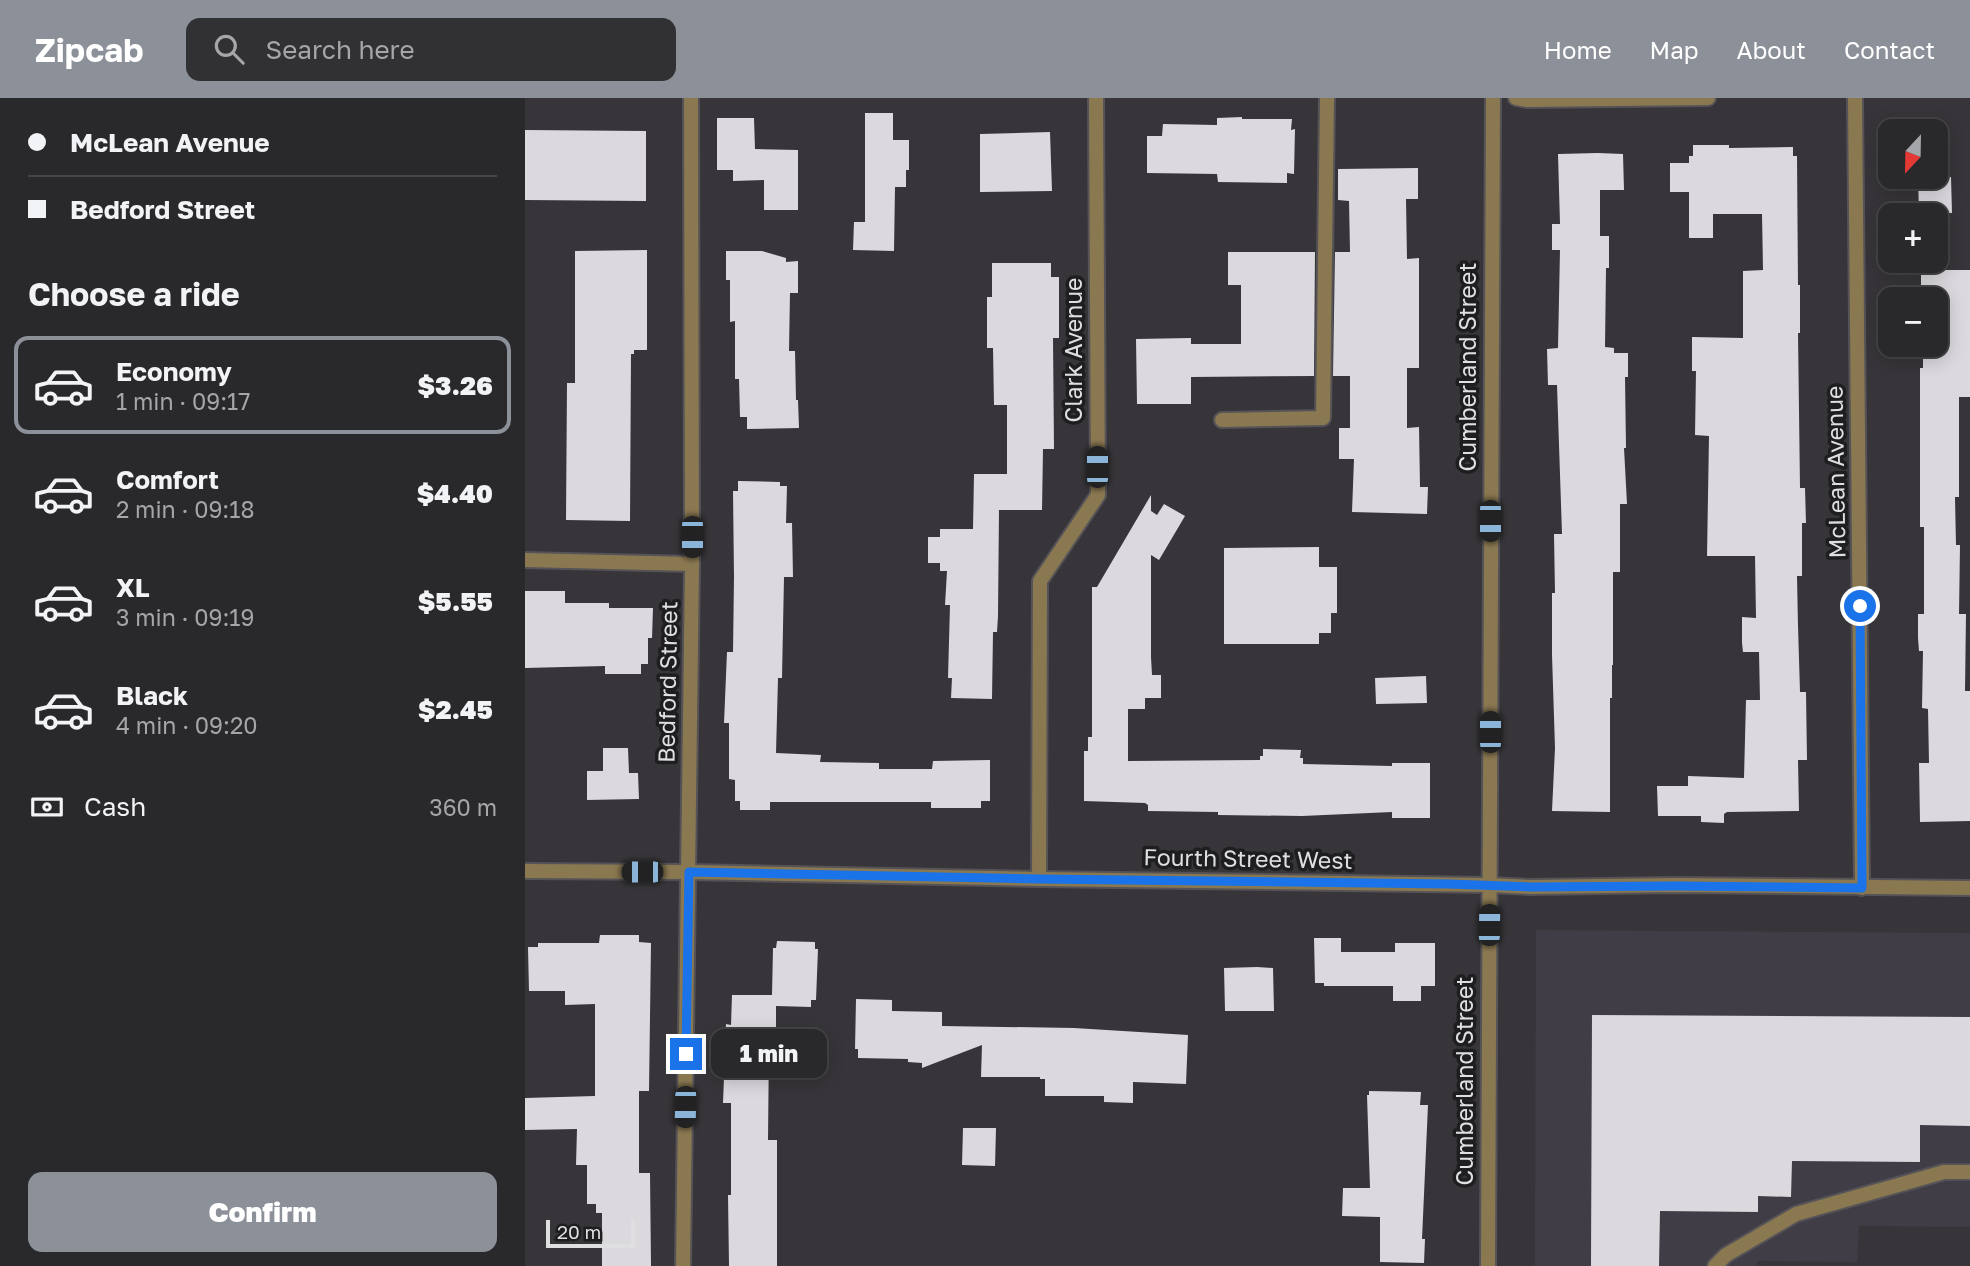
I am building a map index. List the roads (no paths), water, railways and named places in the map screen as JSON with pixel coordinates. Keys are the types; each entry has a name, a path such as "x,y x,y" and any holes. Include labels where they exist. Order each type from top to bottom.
{"street":[{"name":"Bedford Street","path":"683,1266 692,564 691,98"},
{"name":"Clark Avenue","path":"1039,879 1040,581 1098,495 1096,98"},
{"path":"1222,420 1323,418 1327,98"},
{"name":"Cumberland Street","path":"1487,1266 1493,98"},
{"path":"1516,98 1708,98"},
{"name":"McLean Avenue","path":"1855,98 1862,888"},
{"path":"525,560 692,564"},
{"name":"Fourth Street West","path":"525,872 689,872 1530,887 1970,888"},
{"path":"1715,1266 1726,1255 1796,1214 1944,1172 1970,1172"}]}
